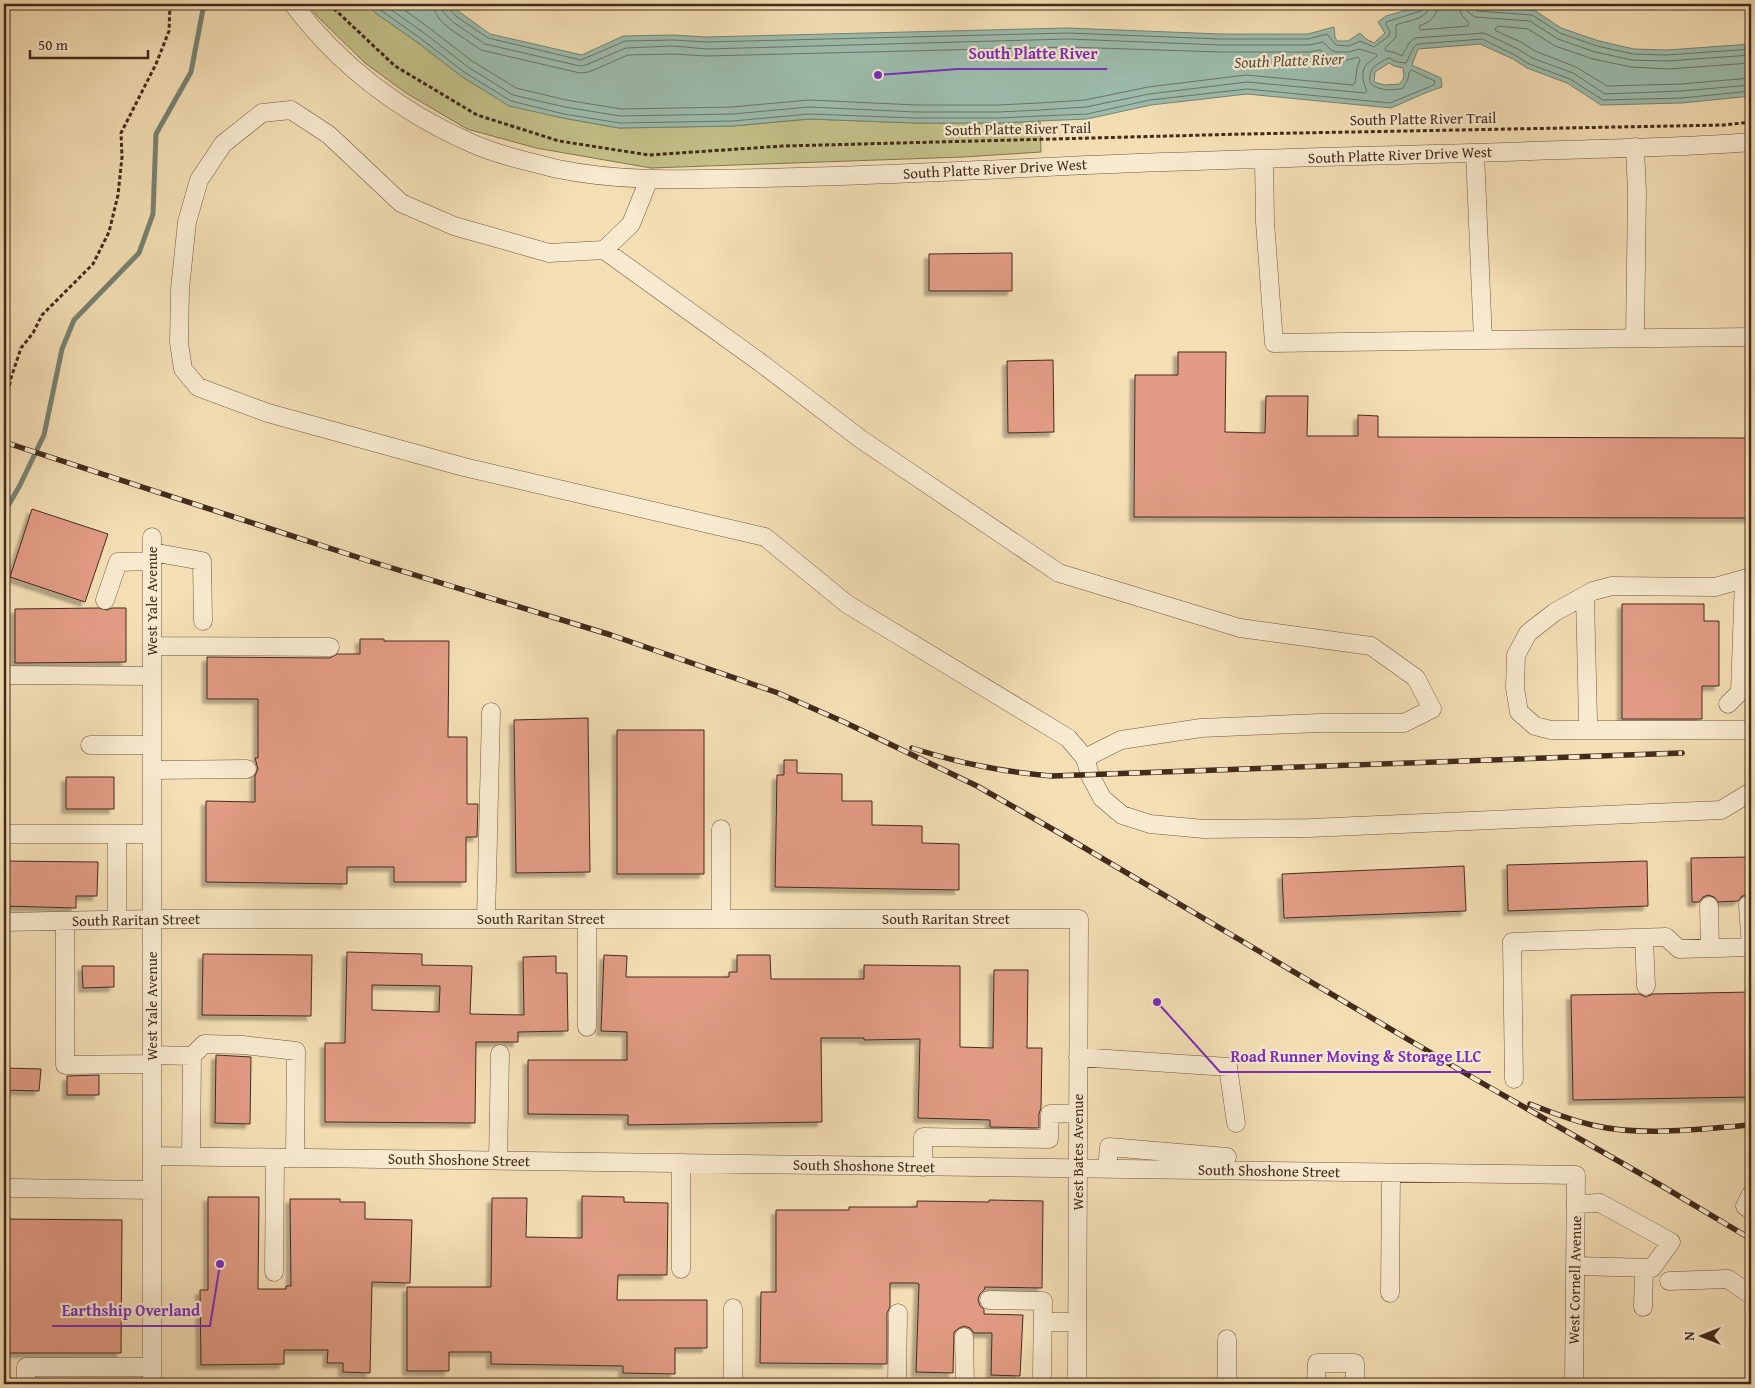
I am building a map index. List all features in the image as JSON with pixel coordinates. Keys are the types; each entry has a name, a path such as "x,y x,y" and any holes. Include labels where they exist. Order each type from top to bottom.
{"street":[{"name":"South Platte River Drive West","path":"293,4 318,34 356,72 386,95 429,121 472,143 519,159 562,170 607,176 670,180 838,176 1264,159 1635,148 1751,142"},
{"path":"1085,758 1121,740 1201,728 1320,723 1404,723 1432,709 1416,678 1370,646 1240,628 1059,573 862,440 761,363 604,250 549,253 454,226 400,203 328,135 291,110 262,113 223,144 199,180 187,222 180,289 179,343 183,369 198,387 268,413 464,467 765,537 847,604 1068,738 1085,758 1090,774 1102,798 1122,815 1150,824 1204,829 1310,828 1721,810 1751,792"},
{"path":"1635,148 1637,192 1635,338"},
{"path":"1475,153 1483,340"},
{"path":"1264,159 1265,222 1274,343 1751,337"},
{"path":"604,250 631,224 649,179"},
{"path":"105,600 118,562 152,550 202,561 202,621"},
{"name":"West Yale Avenue","path":"152,550 152,1376"},
{"path":"1728,704 1740,692 1748,578 1716,587 1612,586 1593,591 1555,612 1528,633 1516,655 1515,688 1519,712 1535,726 1551,730 1751,730"},
{"path":"1585,596 1588,721"},
{"path":"152,646 330,647"},
{"path":"4,675 152,676"},
{"path":"486,919 491,712"},
{"path":"90,745 152,745"},
{"path":"152,770 247,769"},
{"path":"721,829 722,919"},
{"path":"4,834 152,834"},
{"path":"117,920 118,834"},
{"path":"1514,1079 1512,942 1666,938 1680,949 1751,947 1748,905"},
{"path":"1709,906 1710,948"},
{"name":"South Raritan Street","path":"4,922 152,919 1079,919"},
{"path":"586,919 587,1027"},
{"name":"West Bates Avenue","path":"1077,1384 1079,919"},
{"path":"64,921 65,1065 192,1056 204,1044 243,1045 296,1051 295,1158"},
{"path":"1644,938 1646,986"},
{"path":"498,1161 500,1054"},
{"path":"191,1157 192,1056"},
{"path":"1078,1057 1228,1067 1236,1123"},
{"path":"923,1166 923,1138 1049,1139 1050,1114 1078,1113"},
{"path":"1107,1169 1109,1147 1227,1157"},
{"name":"South Shoshone Street","path":"152,1156 1576,1175"},
{"path":"274,1272 275,1158"},
{"path":"681,1163 681,1269"},
{"path":"1390,1293 1391,1173"},
{"name":"West Cornell Avenue","path":"1574,1384 1576,1175"},
{"path":"12,1188 152,1190"},
{"path":"1575,1266 1652,1268 1671,1242 1600,1203 1576,1204"},
{"path":"1643,1307 1644,1268"},
{"path":"1669,1281 1728,1279 1751,1295"},
{"path":"989,1300 1043,1301 1042,1376"},
{"path":"733,1384 734,1308"},
{"path":"897,1384 898,1313"},
{"path":"1043,1322 1077,1322"},
{"path":"964,1337 965,1384"},
{"path":"1227,1339 1227,1384"},
{"path":"1316,1384 1316,1363 1355,1363 1355,1384"},
{"path":"26,1384 26,1367 152,1376"}],"path":[{"path":"4,412 11,378 21,348 33,333 42,315 93,264 109,232 118,196 122,157 121,132 156,64 169,31 170,4"},
{"name":"South Platte River Trail","path":"329,4 395,66 477,115 559,141 649,155 783,146 1724,125 1751,122"}],"shaded area":[{"path":"307,4 370,4 374,12 461,76 509,105 563,118 619,128 733,126 809,119 915,123 1040,121 1041,152 963,157 651,168 536,148 467,129 406,93 365,63"}],"water":[{"path":"370,4 450,4 490,34 582,55 623,36 673,35 707,37 1068,28 1220,34 1308,34 1334,27 1337,41 1348,41 1360,33 1374,43 1385,33 1378,22 1386,16 1421,6 1452,4 1534,10 1561,28 1599,41 1634,49 1667,50 1751,44 1751,96 1682,103 1601,105 1567,83 1527,68 1513,59 1480,44 1418,49 1412,65 1441,78 1442,87 1391,108 1247,94 1151,105 1087,119 999,123 915,123 809,119 733,126 619,128 509,106 461,76 374,12","holes":["1389,63 1403,68 1404,77 1400,84 1385,85 1374,82 1375,72"]}],"building":[{"path":"1012,253 1012,291 929,291 929,254"},
{"path":"1178,352 1226,352 1225,432 1265,433 1266,396 1308,396 1307,436 1358,436 1358,415 1378,416 1378,437 1751,438 1751,518 1134,517 1135,375 1178,375"},
{"path":"1053,360 1054,432 1008,433 1007,361"},
{"path":"32,509 108,534 85,602 10,577"},
{"path":"1622,604 1704,604 1704,621 1719,621 1719,686 1702,686 1702,719 1622,719"},
{"path":"99,608 107,610 126,608 126,662 15,663 15,609"},
{"path":"360,639 449,641 448,737 467,737 467,804 478,804 477,837 466,837 466,882 394,882 394,867 347,867 347,884 206,882 206,801 255,802 255,776 258,769 255,758 258,758 258,699 207,699 207,657 330,658 337,654 360,654"},
{"path":"588,718 590,872 516,873 514,720"},
{"path":"617,730 704,730 704,874 617,874"},
{"path":"784,760 797,760 797,773 842,774 842,801 872,801 872,825 922,826 922,843 959,844 959,890 775,887 777,775 784,775"},
{"path":"66,777 114,777 114,809 66,809"},
{"path":"1751,857 1751,895 1742,896 1738,901 1718,902 1714,897 1708,895 1699,902 1692,902 1691,858"},
{"path":"4,861 98,862 97,896 76,896 76,908 4,906"},
{"path":"1647,861 1648,906 1508,911 1507,865"},
{"path":"1464,866 1466,911 1284,918 1282,874"},
{"path":"347,952 422,954 422,965 472,966 470,1014 524,1015 523,957 556,956 556,973 567,973 568,1031 518,1032 518,1042 476,1042 475,1123 325,1122 325,1043 345,1043","holes":["372,985 440,986 439,1012 372,1010"]},
{"path":"203,954 312,955 311,1016 202,1015"},
{"path":"604,955 627,956 626,977 729,977 729,972 737,972 737,955 770,955 771,979 864,979 864,965 960,966 960,1047 993,1048 994,970 1028,970 1027,1048 1042,1048 1039,1128 990,1127 990,1120 918,1118 920,1039 864,1040 864,1038 821,1038 822,1122 628,1125 628,1115 528,1114 528,1060 627,1060 627,1032 601,1031"},
{"path":"82,966 114,966 114,987 83,988"},
{"path":"1750,992 1751,1097 1573,1100 1571,995 1639,994 1646,997 1653,994"},
{"path":"216,1055 251,1057 250,1124 215,1123"},
{"path":"4,1068 41,1069 39,1091 4,1090"},
{"path":"99,1075 99,1095 67,1095 67,1076"},
{"path":"582,1196 624,1197 624,1202 668,1203 667,1275 618,1275 617,1300 707,1300 707,1348 675,1348 675,1374 623,1373 623,1366 491,1364 491,1352 449,1352 449,1371 407,1371 407,1287 491,1287 492,1198 527,1198 526,1237 582,1238"},
{"path":"208,1197 259,1197 258,1289 286,1289 286,1286 291,1286 290,1199 340,1199 340,1202 365,1202 365,1219 412,1220 410,1283 372,1282 370,1373 343,1372 343,1363 327,1363 328,1350 284,1350 284,1364 201,1365 200,1290 208,1290"},
{"path":"989,1200 1043,1201 1042,1288 985,1287 978,1299 980,1306 984,1309 984,1314 1023,1315 1020,1376 991,1375 992,1333 974,1333 970,1328 964,1326 954,1332 953,1373 916,1372 919,1284 916,1283 890,1283 890,1307 887,1313 887,1364 760,1363 761,1292 776,1292 776,1210 849,1210 849,1207 917,1207 917,1201 989,1202"},
{"path":"4,1219 122,1220 121,1353 4,1353"}],"waterway":[{"path":"4,516 44,435 62,349 74,320 139,253 153,214 156,134 191,72 204,4"}],"railway":[{"path":"4,442 366,560 611,635 778,693 844,722 977,786 1751,1239"},
{"path":"912,748 981,766 1052,776 1682,753"},
{"path":"1530,1104 1584,1123 1631,1131 1671,1131 1751,1125"}],"place":[{"name":"South Platte River","path":"878,75"},
{"name":"Road Runner Moving & Storage LLC","path":"1157,1002"},
{"name":"Earthship Overland","path":"220,1264"}]}
